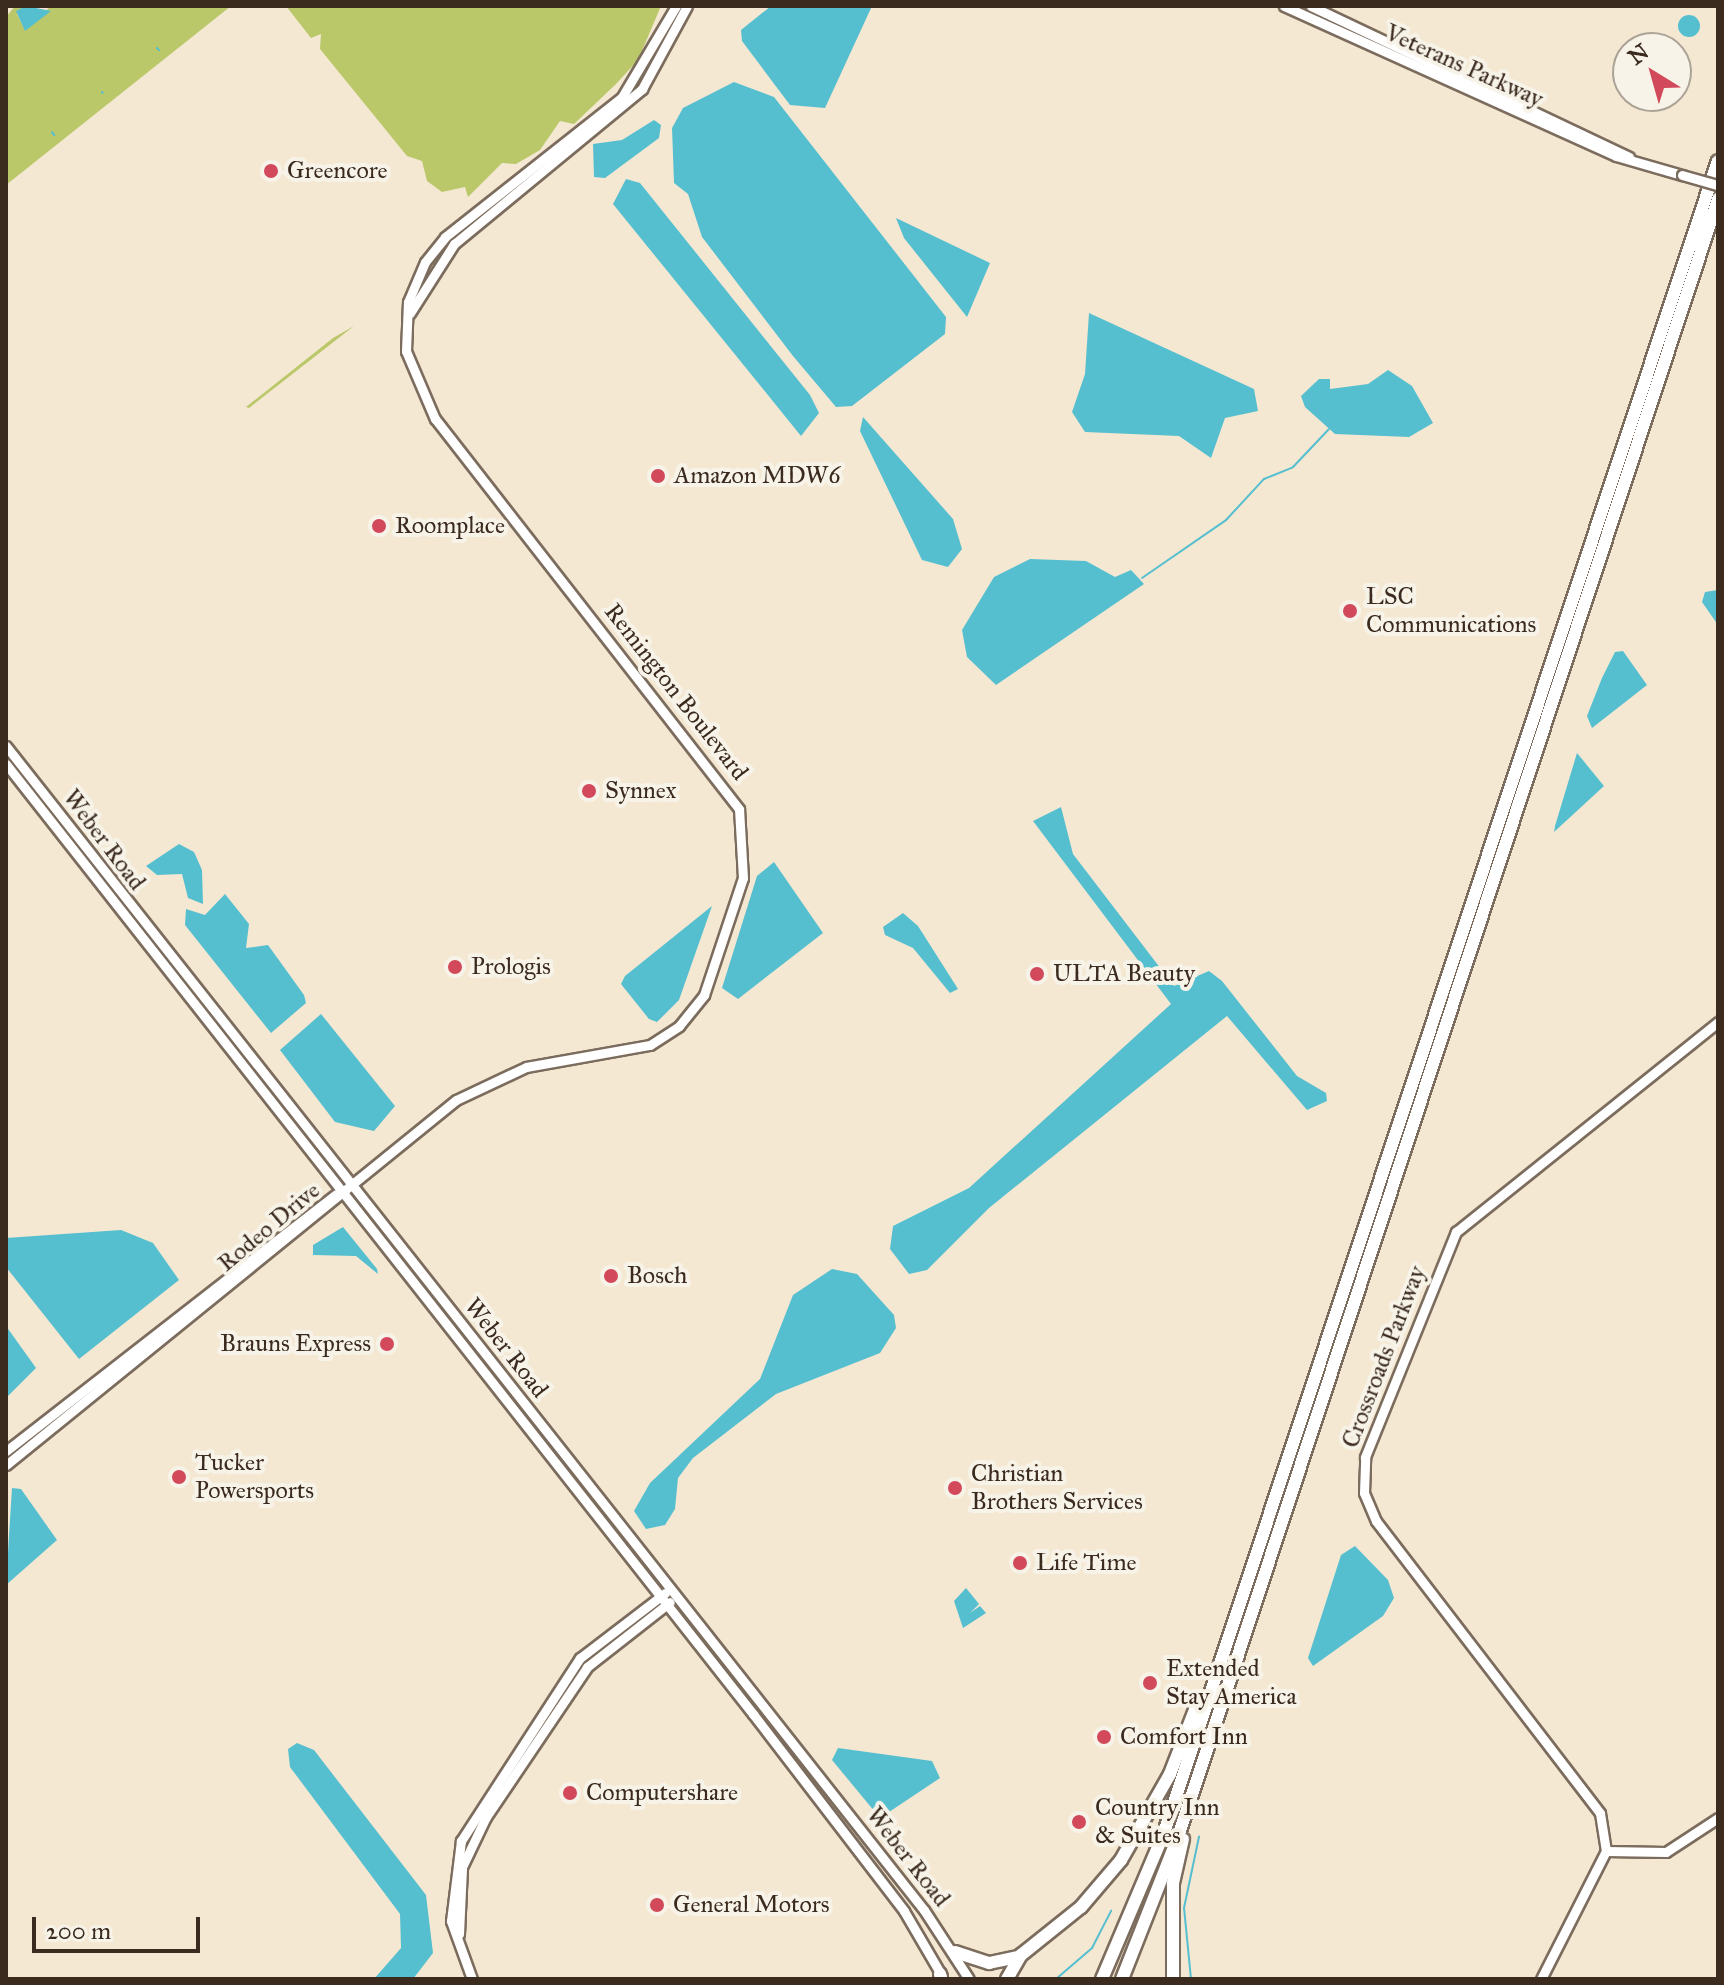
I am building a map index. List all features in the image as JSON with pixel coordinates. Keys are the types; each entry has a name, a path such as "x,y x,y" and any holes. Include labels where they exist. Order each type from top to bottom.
{"highway":[{"path":"1102,1979 1164,1833 1718,161"},
{"path":"1122,1979 1179,1834 1236,1650 1718,199"},
{"path":"1173,1979 1173,1883 1236,1650"},
{"path":"955,1952 997,1964 1021,1955 1081,1907 1121,1860 1216,1671"},
{"path":"1007,1979 1021,1955"}],"main road":[{"name":"Remington Boulevard","path":"339,1193 456,1100 496,1078 539,1063 640,1048 679,1026 712,976 747,854 739,809 726,784 427,406 407,363 406,324 413,287 445,237 622,97 676,6"},
{"name":"Remington Boulevard","path":"406,324 427,277 454,244 642,89 687,6"},
{"name":"Veterans Parkway","path":"1284,6 1629,157 1718,185"},
{"name":"Veterans Parkway","path":"1311,6 1629,157"},
{"name":"Weber Road","path":"6,746 353,1183 955,1952 969,1979"},
{"name":"Weber Road","path":"6,764 904,1911 942,1977"},
{"name":"Crossroads Parkway","path":"1606,1851 1593,1797 1376,1521 1364,1493 1364,1465 1456,1232 1718,1022"},
{"name":"Rodeo Drive","path":"6,1451 339,1193"},
{"name":"Rodeo Drive","path":"6,1465 339,1193"},
{"path":"472,1979 451,1921 454,1865 478,1813 580,1658 674,1593"},
{"path":"1541,1979 1606,1851 1666,1852 1718,1818"}],"green space":[{"path":"15,6 26,6 17,14 25,30 51,6 231,6 6,185 6,17"},
{"path":"286,6 661,6 638,60 616,84 574,124 560,121 540,150 516,164 502,163 468,197 465,187 442,192 427,181 422,161 407,156 320,49 321,34 311,38"},
{"path":"354,326 249,408 246,407 333,338"}],"water":[{"path":"26,6 51,11 25,31 16,11"},
{"path":"771,6 872,6 825,108 790,105 742,41 741,30"},
{"path":"1685,16 1693,16 1699,22 1699,30 1693,36 1692,32 1679,30 1679,22"},
{"path":"734,82 774,97 946,317 945,334 852,406 836,407 793,356 702,237 688,194 674,183 672,128 683,108"},
{"path":"654,120 661,125 659,138 605,178 594,177 593,144 622,140"},
{"path":"626,179 640,183 810,395 819,413 801,436 613,204"},
{"path":"896,218 990,263 967,317 904,238"},
{"path":"1089,313 1254,389 1258,411 1225,418 1211,458 1179,436 1085,432 1072,412 1085,374"},
{"path":"1388,370 1412,386 1433,423 1409,437 1335,434 1305,407 1301,396 1319,379 1330,379 1330,389 1368,384"},
{"path":"863,417 953,519 962,549 948,567 922,560 860,431"},
{"path":"1030,559 1086,561 1115,577 1131,570 1144,584 996,685 967,657 962,630 994,577"},
{"path":"1718,590 1718,625 1702,602 1705,592"},
{"path":"1623,651 1647,685 1592,728 1587,716 1602,678 1615,652"},
{"path":"1577,753 1604,786 1554,832 1555,826"},
{"path":"1061,807 1073,854 1174,986 1209,971 1222,981 1297,1076 1326,1093 1327,1101 1307,1110 1227,1016 989,1208 927,1270 909,1274 890,1249 893,1226 969,1188 1171,1004 1033,821"},
{"path":"179,844 194,852 202,870 203,904 188,898 182,874 157,875 146,866"},
{"path":"774,862 823,933 738,999 722,988 757,876"},
{"path":"225,894 249,924 246,948 268,945 304,995 306,1003 271,1033 185,925 186,909 205,915"},
{"path":"712,906 679,1000 657,1022 649,1019 621,984 625,976"},
{"path":"903,913 918,926 958,989 950,993 913,948 885,935 883,927"},
{"path":"321,1014 395,1106 374,1131 335,1122 280,1050"},
{"path":"343,1227 378,1274 356,1256 313,1255 313,1245"},
{"path":"121,1230 153,1243 179,1280 79,1359 6,1267 6,1238"},
{"path":"832,1269 857,1274 894,1315 896,1328 880,1353 776,1394 693,1458 678,1478 675,1509 665,1525 646,1529 634,1511 650,1483 760,1379 793,1295"},
{"path":"6,1326 36,1368 6,1398"},
{"path":"12,1488 21,1489 57,1540 6,1585"},
{"path":"1355,1546 1388,1580 1394,1598 1383,1616 1313,1666 1308,1658 1341,1555"},
{"path":"966,1588 979,1604 970,1613 980,1606 986,1613 963,1628 954,1601"},
{"path":"297,1743 314,1750 426,1895 433,1953 413,1979 374,1979 401,1948 400,1914 290,1767 288,1749"},
{"path":"838,1748 932,1761 940,1778 880,1818 832,1760"}],"waterway":[{"path":"1142,578 1226,520 1264,479 1293,467 1329,429"},
{"path":"1191,1979 1184,1908 1199,1837"},
{"path":"1056,1979 1092,1948 1111,1911"}],"place":[{"name":"Greencore","path":"271,171"},
{"name":"Amazon MDW6","path":"658,476"},
{"name":"Roomplace","path":"379,526"},
{"name":"LSC Communications","path":"1350,611"},
{"name":"Synnex","path":"589,791"},
{"name":"Prologis","path":"455,967"},
{"name":"ULTA Beauty","path":"1037,974"},
{"name":"Bosch","path":"611,1276"},
{"name":"Brauns Express","path":"387,1344"},
{"name":"Tucker Powersports","path":"179,1477"},
{"name":"Christian Brothers Services","path":"955,1488"},
{"name":"Life Time","path":"1020,1563"},
{"name":"Extended Stay America","path":"1150,1683"},
{"name":"Comfort Inn","path":"1104,1737"},
{"name":"Computershare","path":"570,1793"},
{"name":"Country Inn & Suites","path":"1079,1822"},
{"name":"General Motors","path":"657,1905"}]}
